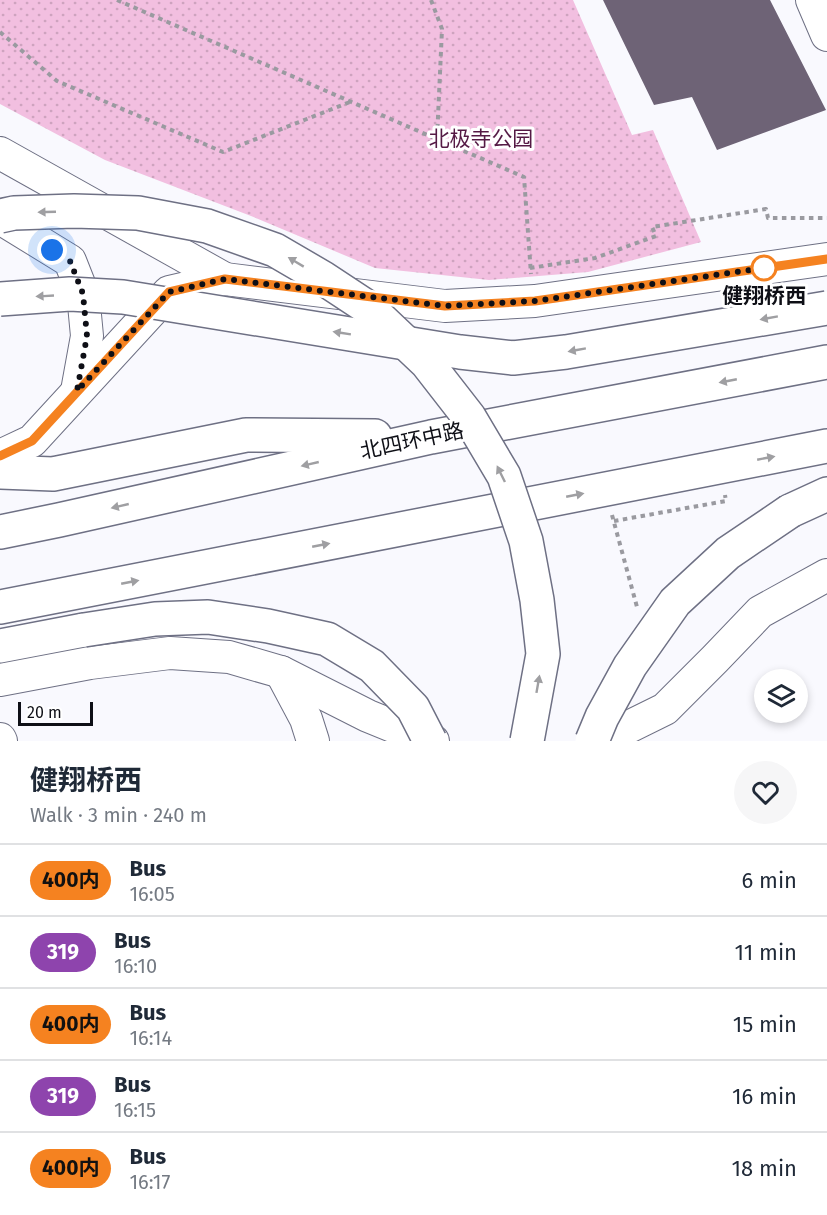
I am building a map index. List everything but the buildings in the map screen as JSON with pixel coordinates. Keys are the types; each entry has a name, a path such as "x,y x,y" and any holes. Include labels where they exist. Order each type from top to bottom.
{"highway":[{"path":"0,217 14,213 74,211 138,213 219,230 275,250 323,278 370,309 427,363 469,417 504,476 525,541 537,600 543,654 527,741"},
{"path":"0,299 70,294 123,297 460,352 513,358 566,352 827,308"},
{"name":"北四环中路","path":"0,532 431,436 827,362"},
{"path":"0,472 53,474 246,435 431,436"},
{"path":"0,607 827,446"},
{"path":"592,741 602,717 630,666 675,602 728,552 790,511 827,494"},
{"path":"0,646 155,619 208,617 268,626 327,639 372,666 413,708 431,741"}],"street":[{"path":"812,0 827,35"},
{"path":"0,153 225,279"},
{"path":"0,217 70,261 83,294 87,336 77,391"},
{"path":"0,456 32,441 169,292 225,279 445,306 535,301 827,259"},
{"path":"600,741 665,709 760,612 827,575"},
{"path":"0,680 90,663 170,653 229,657 281,672 368,716 431,741"},
{"path":"281,672 306,719 313,741"}],"path":[{"path":"117,0 524,177 530,268 595,258 656,237 652,227 766,209 768,218 827,218"},
{"path":"431,0 442,29 437,140"},
{"path":"0,32 57,81 223,152 351,101"},
{"path":"614,521 726,501 724,488"}],"green space":[{"name":"北极寺公园","path":"0,0 573,0 632,135 653,130 701,242 588,272 489,280 375,268 251,216 105,160 0,104"}],"bus line":[{"name":"400内","path":"0,456 32,441 169,292 225,279 445,306 535,301 827,259"}],"place":[{"name":"健翔桥西","path":"764,268"}],"route":[{"path":"52,250 70,261 83,294 87,336 77,391 169,292 225,279 445,306 535,301 764,268"}]}
